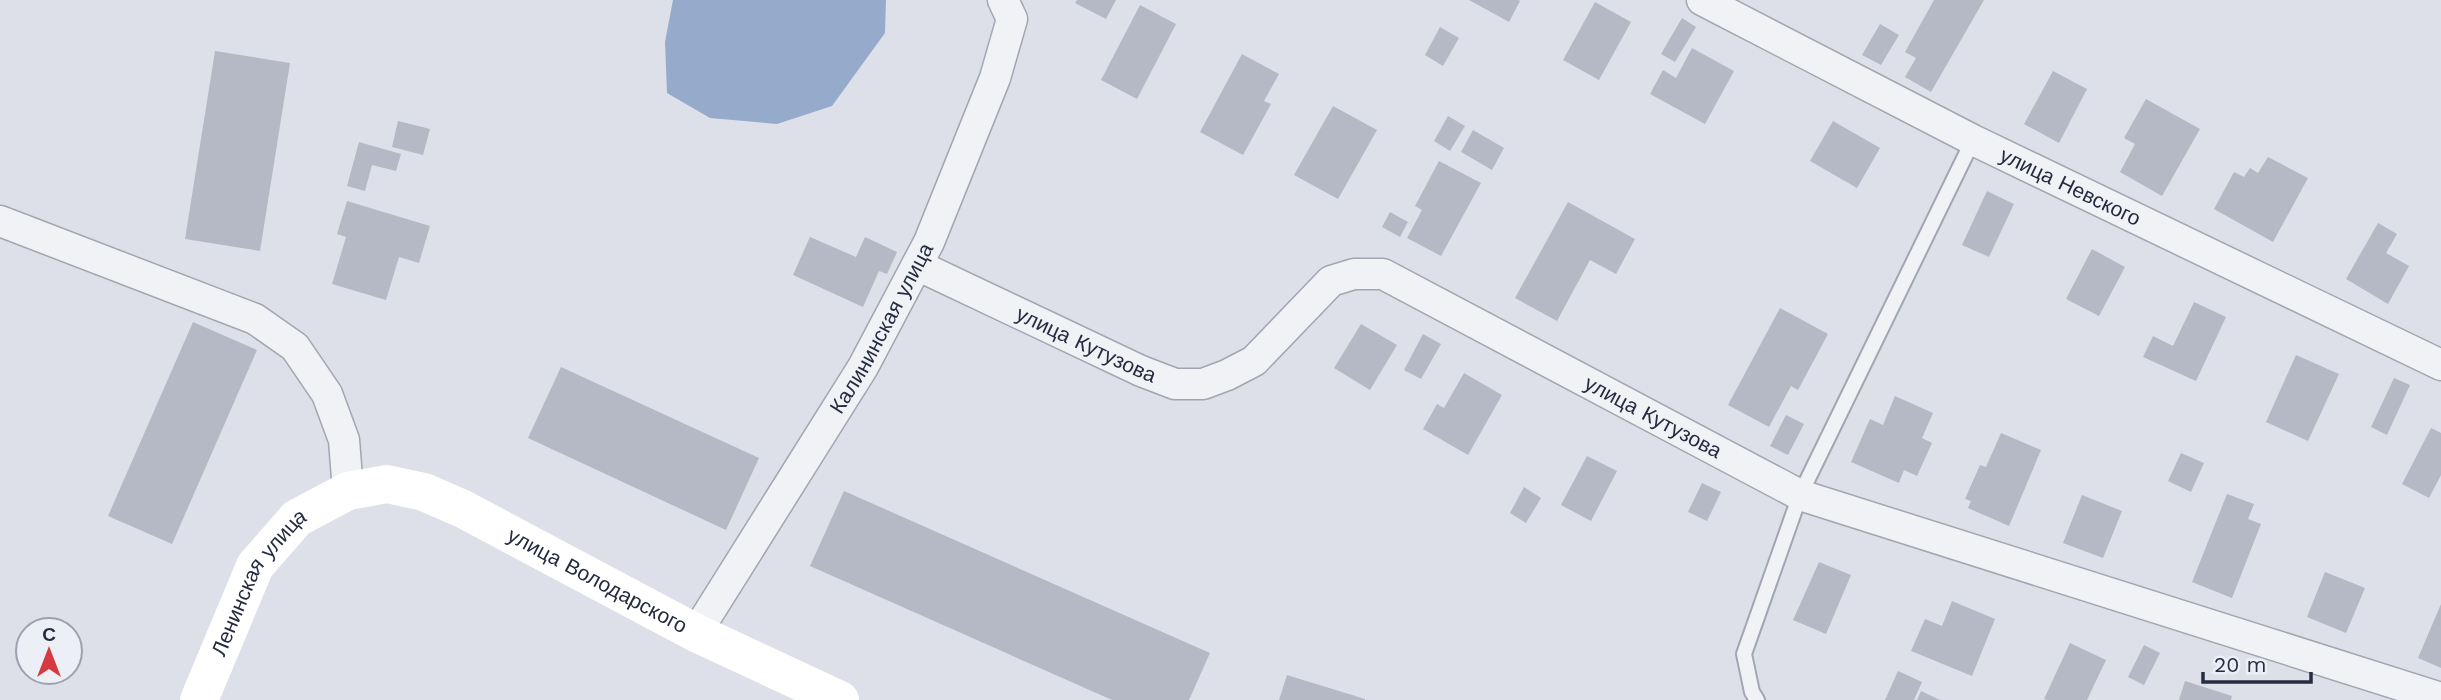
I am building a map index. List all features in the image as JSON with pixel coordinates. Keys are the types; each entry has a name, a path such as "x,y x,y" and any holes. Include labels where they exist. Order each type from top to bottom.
{"main road":[{"name":"улица Володарского","path":"348,491 387,484 424,492 463,509 695,633 840,700"},
{"name":"Ленинская улица","path":"199,700 255,566 297,518 348,491"}],"street":[{"name":"улица Невского","path":"1702,0 1973,140 2441,365"},
{"name":"Калининская улица","path":"695,633 863,367 918,265 995,78 1012,6"},
{"path":"0,221 255,319 295,347 327,394 344,440 348,491"},
{"name":"улица Кутузова","path":"918,265 1141,371 1175,384 1203,384 1254,361 1331,281 1353,274 1384,274 1800,495 2441,698"}],"lane":[{"path":"1756,700 1744,654 1800,495 1973,140"}],"water":[{"path":"673,0 886,0 885,33 832,106 777,124 710,118 667,93 665,42"}],"building":[{"path":"1077,0 1116,0 1106,19 1075,3"},
{"path":"1469,0 1518,0 1520,1 1509,22"},
{"path":"1934,0 1984,0 1931,92 1905,77 1916,58 1905,52"},
{"path":"1595,2 1631,22 1599,80 1563,60"},
{"path":"1140,5 1176,24 1137,99 1101,80"},
{"path":"1682,18 1696,27 1675,62 1661,54"},
{"path":"1880,24 1899,35 1881,65 1862,55"},
{"path":"1440,27 1459,38 1443,66 1425,55"},
{"path":"1692,48 1734,71 1705,124 1650,94 1663,70 1676,78"},
{"path":"215,51 290,63 260,251 185,239"},
{"path":"1242,54 1279,74 1264,101 1271,104 1243,155 1200,132"},
{"path":"2053,71 2087,89 2059,143 2024,124"},
{"path":"2146,99 2200,129 2162,196 2120,172 2135,144 2124,138"},
{"path":"1333,106 1377,130 1338,199 1294,175"},
{"path":"1448,116 1465,126 1450,151 1434,141"},
{"path":"398,121 430,129 423,155 392,147"},
{"path":"1833,121 1880,148 1857,188 1810,161"},
{"path":"1473,130 1504,148 1492,170 1461,152"},
{"path":"359,142 401,154 396,171 372,165 365,191 347,186"},
{"path":"2268,157 2308,178 2273,242 2214,209 2234,172 2244,177 2250,168 2258,173"},
{"path":"1439,161 1481,183 1441,256 1407,238 1422,210 1415,206"},
{"path":"1987,191 2014,204 1989,257 1962,245"},
{"path":"347,201 430,226 419,263 399,257 386,300 332,284 346,237 337,234"},
{"path":"1568,202 1635,239 1616,274 1590,260 1557,321 1515,298"},
{"path":"1390,212 1408,222 1400,237 1382,227"},
{"path":"2378,223 2397,234 2386,253 2409,266 2388,304 2346,279"},
{"path":"810,237 856,257 865,237 897,252 887,274 879,271 863,307 793,275"},
{"path":"2092,249 2125,267 2099,316 2066,299"},
{"path":"2194,302 2226,317 2196,381 2143,357 2153,336 2173,346"},
{"path":"1780,308 1828,334 1798,390 1791,386 1769,427 1728,405"},
{"path":"193,322 257,350 172,544 108,516"},
{"path":"1361,324 1397,345 1370,390 1334,368"},
{"path":"1423,334 1441,344 1421,379 1404,370"},
{"path":"2296,355 2339,374 2308,441 2266,422"},
{"path":"561,367 759,458 726,530 528,438"},
{"path":"1464,373 1502,395 1468,455 1423,429 1437,404 1444,408"},
{"path":"2394,378 2410,385 2387,435 2371,427"},
{"path":"1895,396 1933,413 1922,438 1932,443 1917,476 1904,470 1899,483 1851,462 1870,419 1883,425"},
{"path":"1786,415 1804,424 1788,455 1770,446"},
{"path":"2431,428 2441,433 2441,475 2429,498 2402,484"},
{"path":"2001,433 2041,450 2009,526 1968,508 1971,501 1965,499 1980,465 1986,467"},
{"path":"2181,453 2204,463 2191,492 2168,481"},
{"path":"1587,456 1617,471 1591,521 1561,505"},
{"path":"1702,483 1721,492 1707,521 1688,512"},
{"path":"1524,487 1541,498 1526,523 1510,513"},
{"path":"844,491 1210,653 1189,700 1112,700 810,566"},
{"path":"2227,494 2254,504 2248,519 2261,524 2232,598 2192,582"},
{"path":"2082,495 2122,511 2103,558 2063,543"},
{"path":"1819,562 1851,575 1826,634 1793,620"},
{"path":"2325,572 2365,588 2346,633 2307,617"},
{"path":"1952,601 1995,619 1972,676 1911,651 1925,619 1942,626"},
{"path":"2441,604 2441,668 2418,658"},
{"path":"2070,643 2106,660 2087,700 2044,699"},
{"path":"2144,645 2160,653 2144,685 2128,677"},
{"path":"1898,671 1922,682 1914,700 1885,700"},
{"path":"1287,675 1365,699 1365,700 1279,700"},
{"path":"2185,681 2232,696 2231,700 2179,700"},
{"path":"1921,691 1940,700 1917,700"}]}
